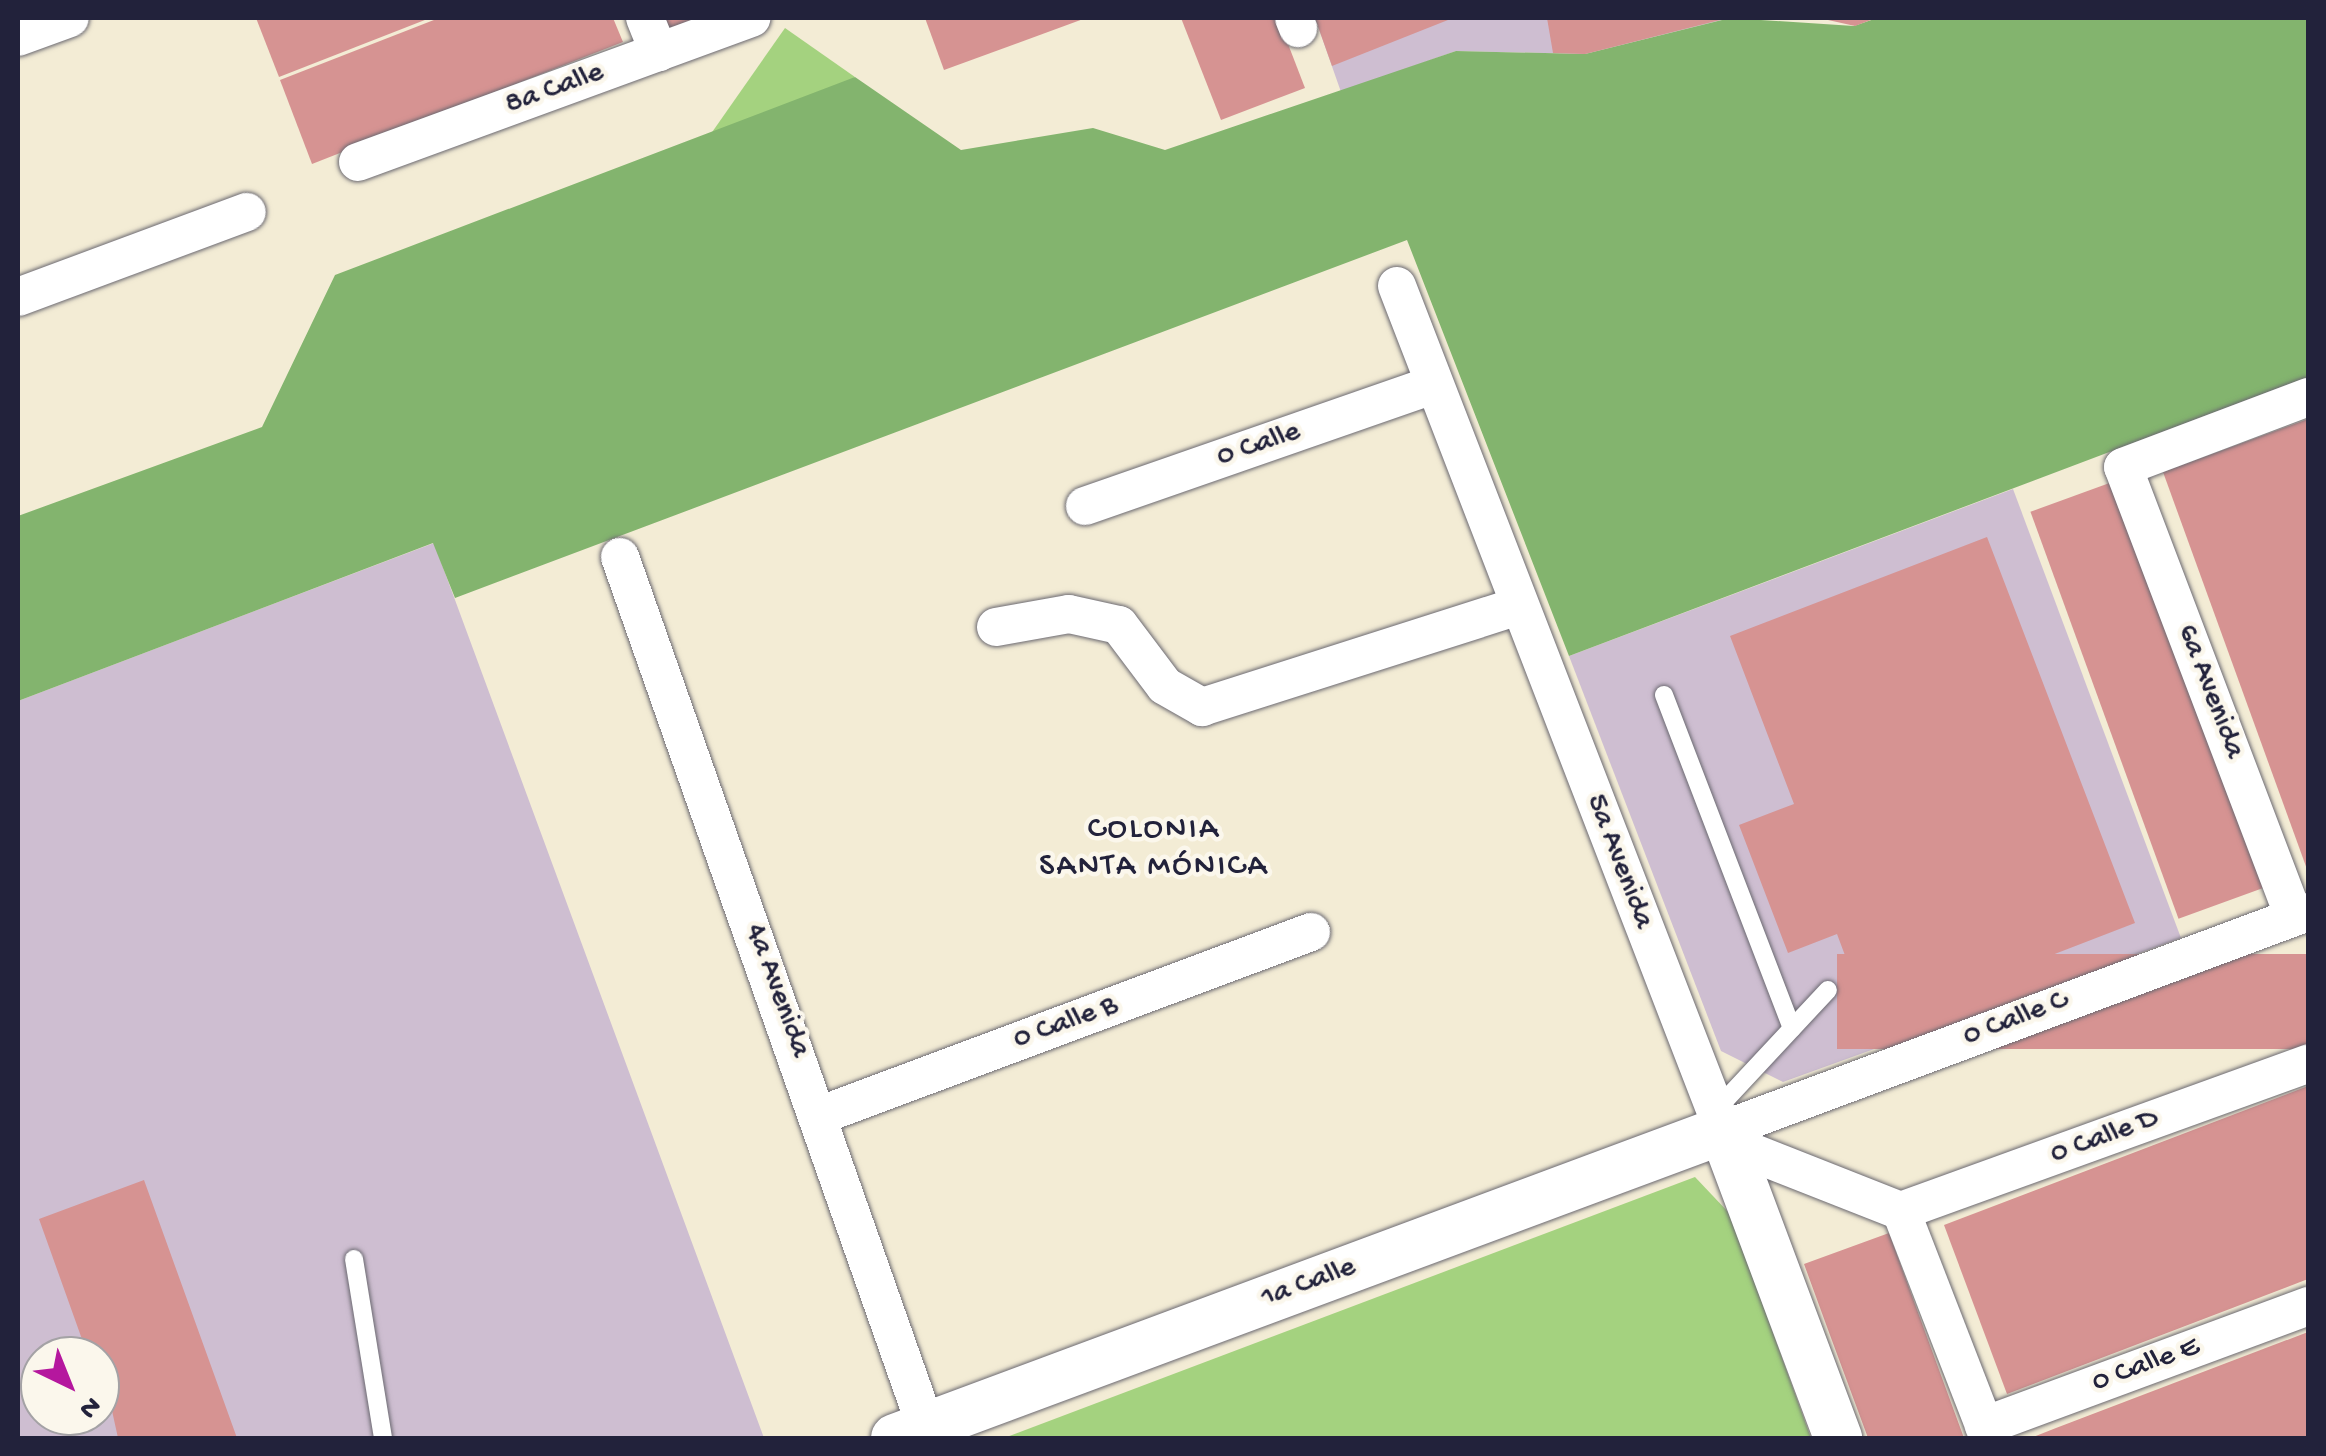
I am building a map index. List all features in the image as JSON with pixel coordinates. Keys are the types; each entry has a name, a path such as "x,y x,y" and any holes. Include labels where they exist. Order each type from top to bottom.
{"street":[{"path":"18,37 70,18"},
{"name":"8a Calle","path":"358,162 652,34 752,18"},
{"path":"18,298 247,212"},
{"name":"5a Avenida","path":"1397,286 1838,1438"},
{"name":"0 Calle","path":"1085,506 1433,385"},
{"name":"6a Avenida","path":"2301,914 2124,468 2308,396"},
{"name":"4a Avenida","path":"620,558 821,1115 911,1433"},
{"path":"996,627 1068,614 1108,621 1165,686 1202,707 1518,606"},
{"name":"0 Calle C","path":"1722,1128 2301,914"},
{"name":"0 Calle B","path":"821,1115 1312,932"},
{"name":"0 Calle D","path":"1901,1211 2308,1064"},
{"path":"1722,1128 1901,1211 1987,1432"},
{"name":"1a Calle","path":"911,1433 1722,1128"},
{"name":"0 Calle E","path":"1987,1432 2308,1306"}],"lane":[{"path":"1664,695 1792,1028"},
{"path":"1722,1128 1792,1028 1828,990"},
{"path":"354,1258 383,1438"}],"shaded area":[{"path":"1315,18 1730,18 1585,54 1456,51 1341,92"},
{"path":"2013,489 2181,938 1783,1082 1721,1051 1569,656"},
{"path":"434,543 764,1438 18,1438 18,701"}],"green space":[{"path":"1730,18 1854,26 1877,18 2308,18 2308,377 1569,656 1407,240 455,598 433,543 18,701 18,516 262,427 335,275 855,77 961,150 1093,128 1165,150 1456,51 1585,54"},
{"path":"785,28 855,77 563,493 494,444"},
{"path":"1695,1177 1730,1214 1811,1438 1004,1438"}],"building":[{"path":"256,18 430,18 279,77"},
{"path":"439,18 613,18 623,42 312,164 280,80"},
{"path":"663,18 705,18 668,31"},
{"path":"925,18 1086,18 944,70"},
{"path":"1181,18 1278,18 1305,88 1221,120"},
{"path":"1315,18 1453,18 1332,66"},
{"path":"1547,18 1724,19 1585,54 1553,53"},
{"path":"1819,18 1876,18 1855,26"},
{"path":"2308,419 2308,872 2163,472"},
{"path":"2115,481 2263,888 2179,919 2030,512"},
{"path":"1987,537 2135,923 1871,1025 1837,934 1788,953 1739,825 1794,804 1730,636"},
{"path":"1837,954 2308,954 2308,1049 1837,1049"},
{"path":"2308,1086 2308,1279 2007,1394 1944,1225"},
{"path":"144,1180 237,1438 118,1438 120,1336 81,1336 39,1219"},
{"path":"1889,1233 1964,1438 1868,1438 1827,1327 1804,1264"},
{"path":"2308,1332 2308,1438 2031,1438 2056,1428"}],"district":[{"name":"COLONIA SANTA MÓNICA","path":"1154,850"}]}
